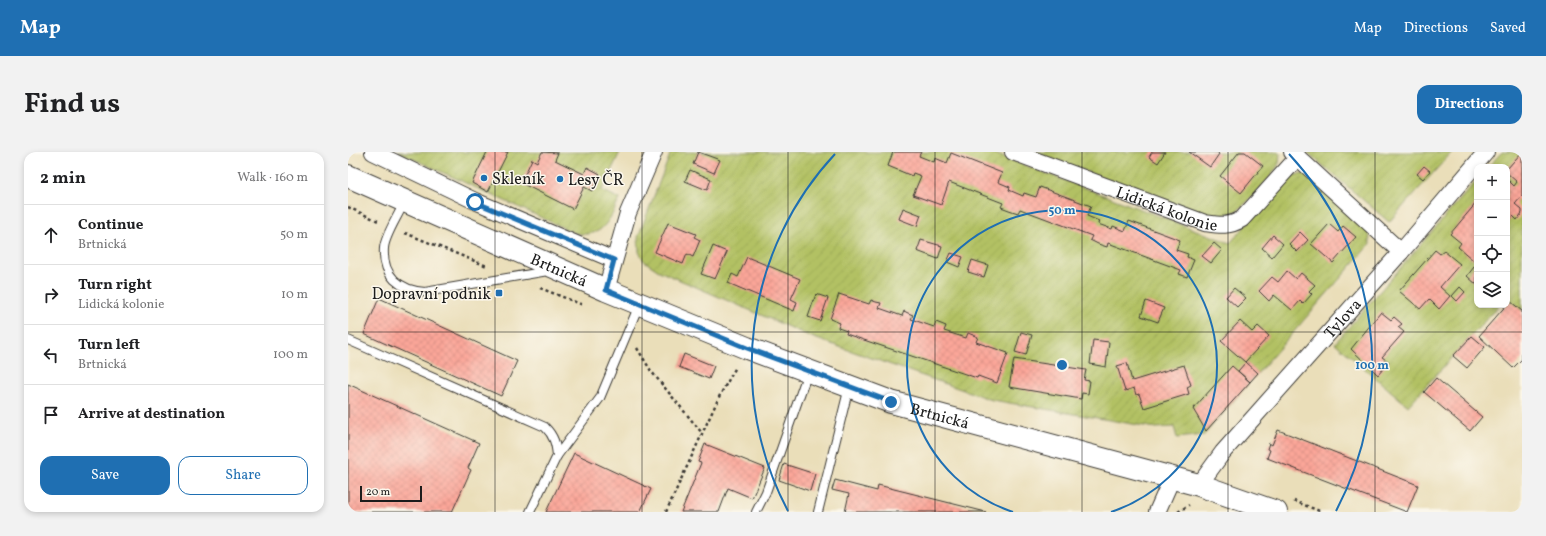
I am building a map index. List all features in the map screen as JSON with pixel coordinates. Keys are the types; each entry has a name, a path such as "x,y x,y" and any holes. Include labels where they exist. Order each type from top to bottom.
{"main road":[{"name":"Brtnická","path":"348,176 606,290 808,371 891,402 1199,485 1276,512"}],"street":[{"name":"Brtnická","path":"374,152 475,202 614,260"},
{"path":"606,290 628,213 654,152"},
{"name":"Lidická kolonie","path":"1013,152 1205,223 1222,226 1232,225 1242,220 1295,154 1401,252"},
{"name":"Tylova","path":"1199,485 1223,452 1401,252 1486,152"},
{"path":"1157,512 1172,478"}],"lane":[{"path":"404,202 384,247 389,270 394,279 402,287 412,291 425,292 556,269"},
{"path":"530,512 557,456 600,398 640,304"},
{"path":"348,340 545,427 552,434 556,446 557,456"},
{"path":"756,512 766,492 808,371"},
{"path":"818,512 849,386"}],"path":[{"path":"631,325 632,335 637,350 651,371 702,433"},
{"path":"666,512 720,394 736,367"}],"green space":[{"path":"398,152 620,152 602,190 620,199 608,221 599,230 585,234 575,233"},
{"path":"671,152 990,152 1230,243 1292,175 1306,174 1369,231 1370,244 1204,435 1177,438 1174,427 1156,428 992,400 814,338 659,271 644,261 639,252 638,237"},
{"path":"1034,152 1278,152 1280,154 1277,167 1246,203 1232,213 1206,216"},
{"path":"1307,152 1452,152 1389,222"},
{"path":"1502,152 1522,152 1522,311 1510,301 1510,164 1491,164"},
{"path":"1474,183 1474,308 1496,308 1408,406 1335,343"}],"building":[{"path":"487,152 508,152 488,192 472,183"},
{"name":"Lesy ČR","path":"542,152 558,153 555,160 584,174 587,167 600,174 592,191 584,187 573,209 521,183 532,159 537,162"},
{"path":"698,152 720,160 714,173 693,164"},
{"path":"893,152 921,152 919,156 934,162 935,158 947,163 951,153 1002,173 998,182 1010,187 1009,190 1023,196 1024,193 1036,197 1040,187 1091,206 1087,216 1099,221 1098,224 1112,229 1113,226 1125,231 1129,221 1180,240 1176,250 1188,254 1187,257 1194,260 1187,277 1179,274 1181,270 1108,243 1107,247 1098,244 1090,240 1092,236 1020,209 1018,213 1001,207 1003,203 949,182 941,205 913,195 921,176 913,173 912,176 888,166"},
{"path":"1152,152 1165,152 1158,163 1149,157"},
{"path":"1189,152 1217,152 1219,154 1210,167"},
{"path":"1239,152 1245,152 1263,166 1241,193 1220,176"},
{"path":"1522,152 1522,196 1515,204 1522,210 1522,213 1517,220 1513,216 1510,220 1510,182 1514,186 1517,182 1510,176 1510,166"},
{"path":"1424,166 1430,171 1423,179 1417,174"},
{"path":"690,170 711,179 707,190 685,181"},
{"path":"1474,206 1473,260 1458,247 1461,243 1450,234"},
{"path":"903,208 921,215 917,226 899,219"},
{"path":"668,223 696,234 694,237 700,240 693,257 687,254 683,264 655,252"},
{"path":"1329,224 1338,232 1343,226 1356,237 1333,263 1311,244"},
{"path":"1300,232 1308,240 1297,252 1289,244"},
{"path":"1273,235 1283,244 1272,257 1262,248"},
{"path":"921,240 942,246 938,259 917,251"},
{"path":"1214,243 1222,250 1211,263 1202,256"},
{"path":"713,246 727,252 715,279 701,274"},
{"path":"1435,250 1440,254 1444,251 1460,264 1440,287 1450,296 1439,309 1429,299 1420,309 1399,291"},
{"path":"951,253 963,257 959,267 947,262"},
{"path":"747,257 800,279 791,299 797,302 794,311 728,283 732,274 738,277"},
{"path":"972,260 988,265 984,277 968,272"},
{"path":"1474,267 1474,282 1467,276"},
{"path":"1287,271 1296,279 1301,273 1315,285 1309,291 1312,294 1303,304 1300,301 1292,310 1274,295 1269,301 1259,291 1272,277 1278,282"},
{"path":"1460,287 1465,292 1457,301 1452,296"},
{"path":"1234,288 1246,298 1237,307 1226,297"},
{"path":"816,294 828,298 820,321 808,317"},
{"path":"839,294 869,304 871,300 881,303 879,308 902,316 904,311 913,315 911,319 934,327 936,322 946,326 944,331 966,338 968,333 978,337 976,342 1008,353 997,383 978,376 977,378 846,334 847,331 838,328 840,323 830,319"},
{"path":"379,298 517,361 501,396 364,334"},
{"path":"1146,301 1164,308 1158,322 1141,316"},
{"path":"1510,301 1522,311 1522,359 1513,368 1479,336 1504,308 1510,308"},
{"path":"1381,312 1391,320 1394,317 1402,324 1398,327 1404,332 1382,357 1389,362 1378,375 1351,349"},
{"path":"1240,321 1252,332 1258,326 1269,336 1245,362 1221,341"},
{"path":"1021,332 1032,335 1026,355 1015,352"},
{"path":"1472,336 1485,347 1467,368 1453,356"},
{"path":"1093,340 1109,342 1106,367 1090,364"},
{"path":"684,354 714,366 709,379 679,367"},
{"path":"1014,359 1086,370 1084,380 1090,381 1088,394 1082,393 1081,399 1009,387"},
{"path":"1246,362 1258,373 1250,382 1238,371"},
{"path":"1127,363 1132,381 1184,365 1191,385 1187,387 1189,394 1144,408 1139,394 1136,395 1134,388 1125,391 1117,366"},
{"path":"1232,366 1250,382 1206,431 1193,409"},
{"path":"1436,378 1482,417 1470,431 1424,392"},
{"path":"348,384 479,443 468,468 471,470 452,512 348,512"},
{"path":"1278,430 1418,485 1407,512 1267,458 1270,450 1267,449 1269,443 1272,445"},
{"path":"705,444 765,468 752,498 728,488 719,512 681,512 701,463 698,462"},
{"path":"574,453 651,489 640,512 546,512"},
{"path":"784,464 815,474 810,491 779,480"},
{"path":"835,480 877,491 878,485 986,512 845,512 849,494 832,490"}],"place":[{"name":"Skleník","path":"484,178"},
{"name":"Lesy ČR","path":"560,179"},
{"name":"Dopravní podnik","path":"499,293"}],"route":[{"path":"475,202 614,260 606,290 747,348 891,402"}]}
